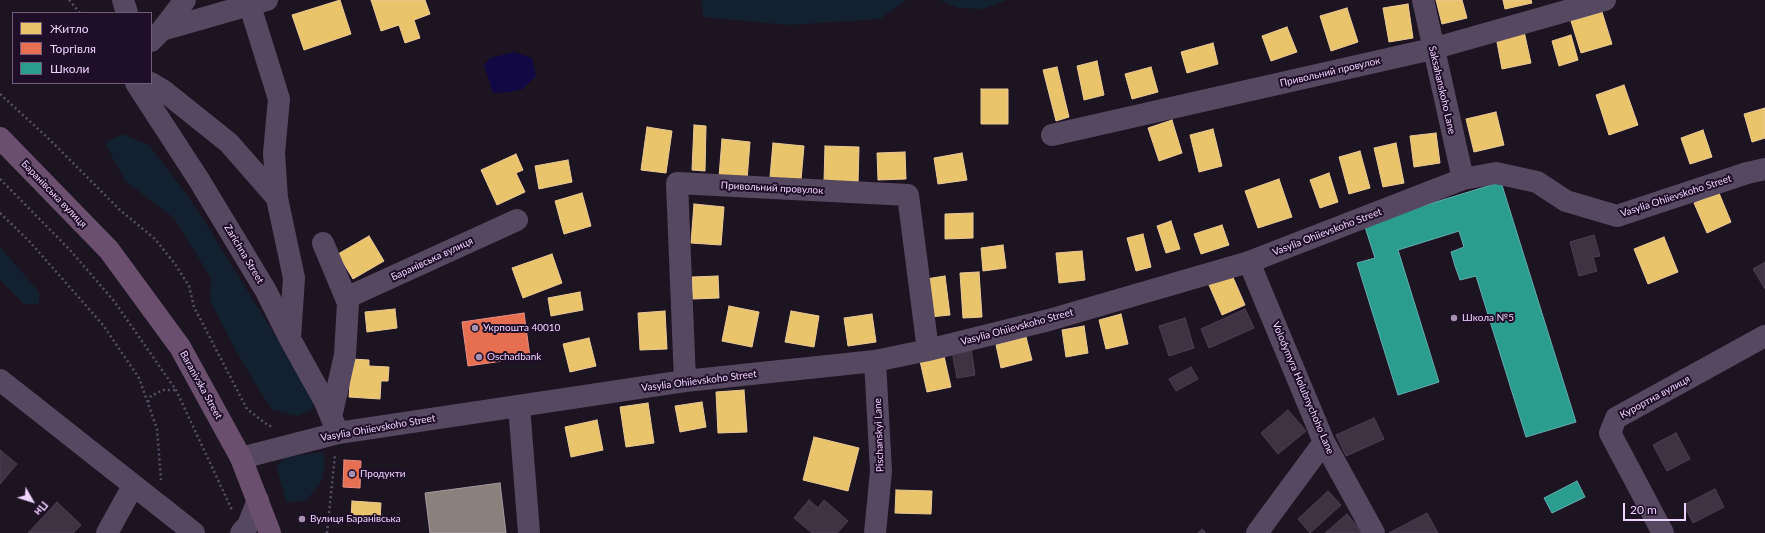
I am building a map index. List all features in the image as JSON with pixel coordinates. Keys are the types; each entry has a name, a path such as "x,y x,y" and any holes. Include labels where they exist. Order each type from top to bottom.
{"main road":[{"name":"Баранівська вулиця","path":"0,138 109,250 180,347 241,458"},
{"path":"241,458 270,533"}],"street":[{"path":"123,0 127,12"},
{"path":"156,36 185,0"},
{"name":"Saksahanskoho Lane","path":"1422,0 1463,179"},
{"name":"Привольний провулок","path":"1052,135 1432,49 1605,0"},
{"path":"156,36 258,3 279,98 274,153 277,198 294,278 290,339"},
{"name":"Zarichna Street","path":"137,84 199,180 262,284 290,339 325,402 335,425"},
{"path":"152,84 164,91 229,143 277,198"},
{"name":"Vasylia Ohiievskoho Street","path":"241,458 335,425 519,406 685,381 875,361 928,350 1049,320 1249,262 1463,179 1496,173 1537,182 1566,201 1617,216 1747,173 1765,169"},
{"name":"Привольний провулок","path":"685,381 677,183 908,195 928,350"},
{"name":"Баранівська вулиця","path":"346,298 517,220"},
{"path":"323,243 348,303 345,355 335,425"},
{"name":"Volodymyra Holubnychoho Lane","path":"1249,262 1324,442 1374,533"},
{"name":"Курортна вулиця","path":"1663,533 1610,433 1616,418 1765,336"},
{"name":"Pischanskyi Lane","path":"875,361 881,471 875,533"},
{"path":"0,380 194,533"},
{"path":"519,406 529,533"},
{"path":"1257,533 1324,442"},
{"path":"107,533 133,486"},
{"path":"242,533 248,525 258,500"}],"path":[{"path":"69,0 79,12"},
{"path":"0,94 49,139 120,210 156,239 189,286 194,307 247,409 269,426 276,427"},
{"path":"0,179 70,250 109,295 176,390 242,533"},
{"path":"0,213 29,241 103,325 139,378 157,429 163,509"},
{"path":"148,402 151,396 163,390 176,390"},
{"path":"327,533 335,425"}],"shaded area":[{"path":"702,0 907,0 880,19 789,25 703,17"},
{"path":"939,0 1007,0 983,9 958,8"},
{"path":"514,52 532,58 536,76 523,89 511,92 493,93 484,65 490,58"},
{"path":"122,134 149,145 193,203 314,398 313,409 297,416 273,410 259,390 235,349 210,300 211,278 174,218 125,181 105,143"},
{"path":"0,247 39,292 39,304 24,304 0,280"},
{"path":"323,452 325,466 320,484 306,500 287,503 278,473 278,465 285,457"}],"building: Житло":[{"path":"340,0 351,34 304,50 292,15"},
{"path":"371,0 425,0 430,14 414,20 420,38 405,43 399,25 381,31"},
{"path":"1436,0 1462,0 1467,18 1442,24"},
{"path":"1503,0 1531,0 1532,3 1505,9"},
{"path":"1408,4 1413,38 1389,42 1383,8"},
{"path":"1347,8 1358,42 1331,51 1320,16"},
{"path":"1602,12 1612,44 1581,53 1571,21"},
{"path":"1287,27 1297,52 1271,61 1262,36"},
{"path":"1524,31 1531,63 1502,69 1496,37"},
{"path":"1571,35 1578,60 1559,66 1552,41"},
{"path":"1213,43 1218,64 1187,73 1181,52"},
{"path":"1097,61 1104,95 1084,100 1077,66"},
{"path":"1057,67 1069,117 1056,121 1043,70"},
{"path":"1151,67 1158,92 1132,99 1125,74"},
{"path":"1624,85 1638,125 1609,135 1596,95"},
{"path":"981,89 1008,89 1008,124 981,124"},
{"path":"1765,108 1765,138 1752,142 1744,114"},
{"path":"1496,112 1504,145 1474,152 1466,119"},
{"path":"1172,120 1182,153 1159,161 1148,128"},
{"path":"694,125 706,126 705,171 692,170"},
{"path":"647,127 672,131 666,173 641,170"},
{"path":"1213,129 1222,166 1199,172 1190,135"},
{"path":"1703,130 1712,157 1690,164 1681,138"},
{"path":"1436,133 1440,163 1414,167 1410,136"},
{"path":"722,139 750,142 747,180 719,177"},
{"path":"773,143 804,146 801,180 770,177"},
{"path":"1396,143 1404,183 1383,187 1374,148"},
{"path":"825,146 859,147 858,183 824,182"},
{"path":"1360,151 1370,188 1349,194 1339,157"},
{"path":"905,152 906,179 878,180 877,153"},
{"path":"962,153 967,180 938,184 934,158"},
{"path":"516,154 523,170 516,173 525,192 497,205 481,170"},
{"path":"568,160 572,182 539,189 535,166"},
{"path":"1329,173 1338,202 1320,208 1310,180"},
{"path":"1279,179 1292,217 1258,228 1245,191"},
{"path":"582,193 591,226 564,234 555,201"},
{"path":"1719,193 1731,222 1707,233 1694,203"},
{"path":"694,204 724,207 721,245 691,243"},
{"path":"973,213 973,238 945,239 945,214"},
{"path":"1171,221 1180,249 1166,253 1157,226"},
{"path":"1222,225 1229,245 1201,254 1194,234"},
{"path":"1143,234 1151,267 1136,271 1127,238"},
{"path":"369,236 384,261 353,279 338,254"},
{"path":"1664,237 1678,272 1648,284 1634,249"},
{"path":"1003,245 1006,268 983,271 981,248"},
{"path":"1082,251 1085,280 1059,283 1056,253"},
{"path":"552,254 562,283 523,298 512,268"},
{"path":"979,272 982,317 963,318 960,273"},
{"path":"1232,275 1245,305 1222,315 1209,285"},
{"path":"718,276 719,298 693,299 692,277"},
{"path":"945,276 950,315 930,317 926,279"},
{"path":"580,292 583,310 551,316 548,298"},
{"path":"729,306 759,312 752,347 722,341"},
{"path":"395,309 397,328 367,332 365,312"},
{"path":"665,311 667,349 640,350 638,313"},
{"path":"791,311 819,316 814,347 785,342"},
{"path":"872,314 876,342 848,346 844,318"},
{"path":"1121,314 1128,344 1106,349 1099,320"},
{"path":"1084,326 1088,353 1066,357 1062,330"},
{"path":"1026,337 1032,360 1001,368 996,345"},
{"path":"589,338 596,366 570,372 563,344"},
{"path":"944,356 951,387 927,392 920,361"},
{"path":"352,359 369,360 369,366 389,367 388,381 381,381 380,399 349,397"},
{"path":"744,390 747,432 718,433 716,392"},
{"path":"702,402 706,427 680,432 675,406"},
{"path":"648,403 654,443 626,447 620,407"},
{"path":"597,420 603,450 571,457 565,427"},
{"path":"814,437 859,448 848,491 803,480"},
{"path":"896,490 932,491 931,514 895,513"},
{"path":"352,501 381,503 380,520 351,518"}],"building: Торгівля":[{"path":"524,313 530,357 468,366 462,322"},
{"name":"Продукти","path":"344,460 361,461 360,488 343,487"}],"building: Школи":[{"path":"1501,182 1576,422 1526,437 1476,276 1460,280 1455,266 1451,252 1464,247 1459,231 1398,250 1439,382 1398,395 1357,263 1375,258 1364,224"},
{"path":"1577,481 1585,497 1552,513 1544,498"}],"building: Промзона":[{"path":"500,483 506,533 430,533 425,493"}],"building: Інше":[{"path":"1594,235 1600,256 1593,257 1597,271 1579,276 1570,242"},
{"path":"1765,262 1765,289 1753,269"},
{"path":"1245,309 1254,328 1209,348 1201,329"},
{"path":"1185,318 1194,348 1169,356 1159,326"},
{"path":"971,348 975,375 957,378 952,351"},
{"path":"1191,367 1198,379 1176,391 1169,379"},
{"path":"1288,410 1306,431 1278,454 1261,433"},
{"path":"1374,418 1384,439 1346,456 1336,435"},
{"path":"1676,433 1690,459 1667,471 1653,445"},
{"path":"0,450 17,464 0,484"},
{"path":"1715,489 1724,507 1693,523 1684,505"},
{"path":"1328,491 1341,505 1310,533 1298,519"},
{"path":"809,500 818,508 824,500 848,521 837,533 812,533 794,518"},
{"path":"57,502 81,525 73,533 28,533"},
{"path":"1427,513 1438,533 1389,533"},
{"path":"1347,514 1363,533 1325,533"},
{"path":"1202,529 1206,533 1198,533"}],"place":[{"name":"Школа №5","path":"1454,318"},
{"name":"Укрпошта 40010","path":"475,328"},
{"name":"Oschadbank","path":"479,357"},
{"name":"Продукти","path":"352,474"},
{"name":"Вулиця Баранівська","path":"302,519"}]}
